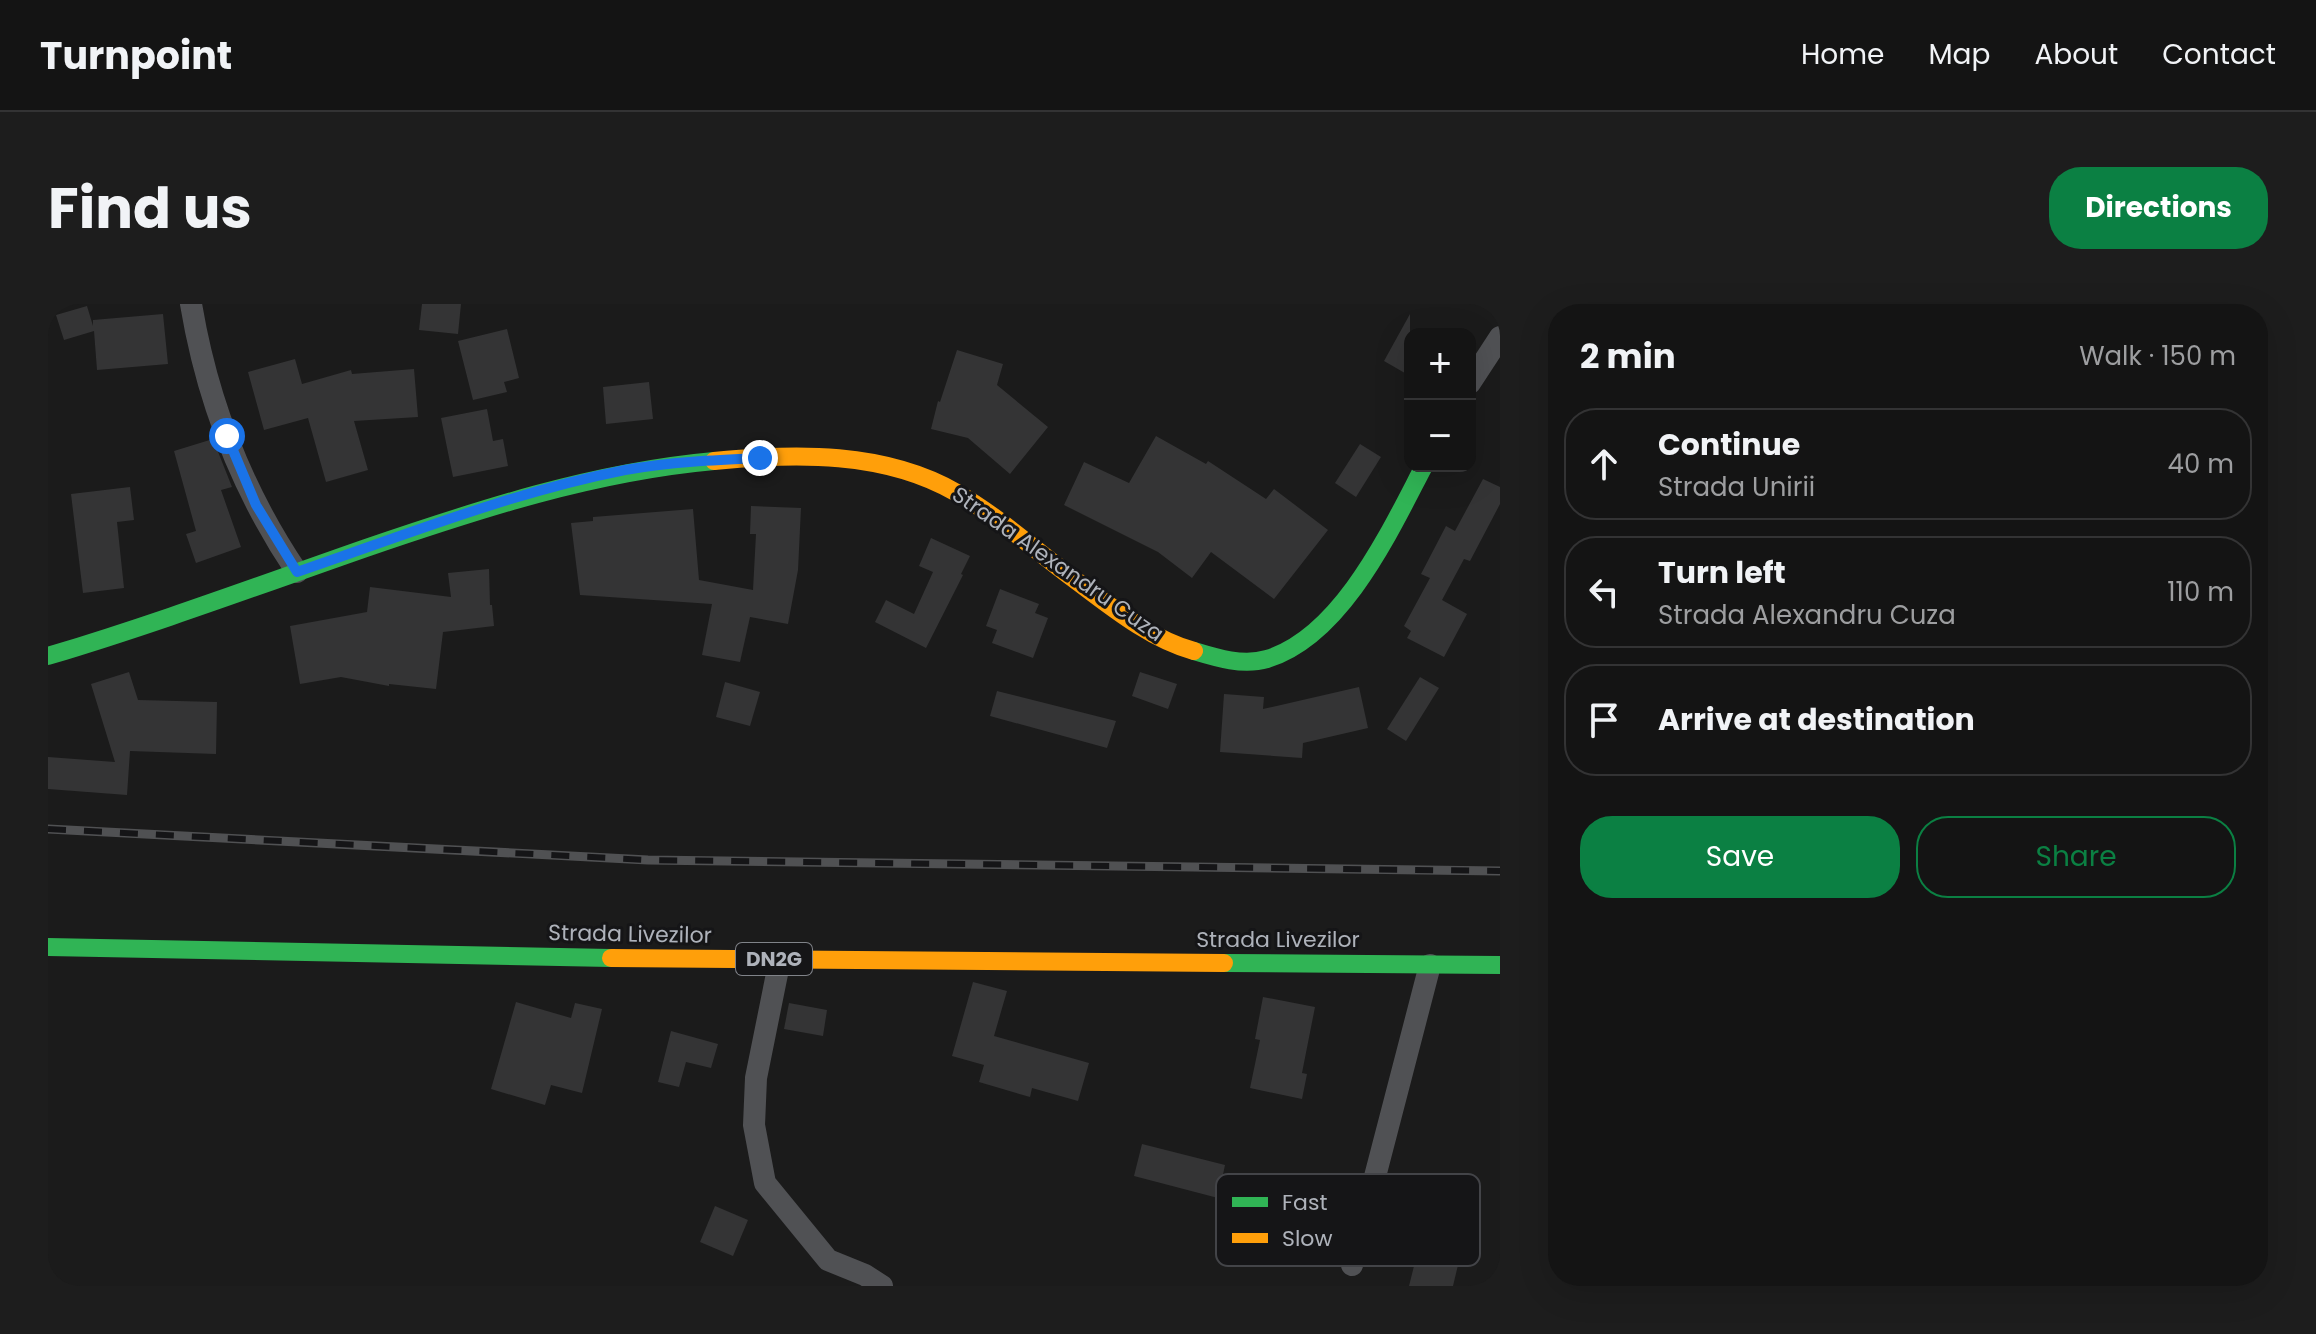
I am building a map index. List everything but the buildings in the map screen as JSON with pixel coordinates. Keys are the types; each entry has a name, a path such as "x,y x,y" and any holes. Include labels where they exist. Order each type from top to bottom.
{"street":[{"path":"191,304 207,374 227,436 256,505 297,572"},
{"path":"1476,374 1500,337"},
{"name":"Strada Alexandru Cuza","path":"48,656 535,491 664,464 760,458 872,462 914,472 959,494 1150,631 1205,656 1250,662 1266,660 1308,640 1326,622 1378,548 1421,472"},
{"name":"Strada Livezilor","path":"48,947 780,959 1500,965"},
{"path":"780,959 756,1078 754,1125 765,1183 828,1260 865,1275 882,1286"},
{"path":"1376,1174 1430,965"}],"railway":[{"path":"48,829 648,860 1500,871"}],"traffic: fast":[{"path":"48,656 494,506 581,483 669,466 714,461"},
{"path":"1194,651 1249,662 1267,659 1294,647 1341,605 1361,578 1421,472"},
{"path":"48,947 611,958"},
{"path":"1224,963 1500,965"}],"traffic: slow":[{"path":"714,461 776,457 839,458 870,462 929,479 988,513 1131,621 1194,651"},
{"path":"611,958 1224,963"}],"route":[{"path":"227,436 256,505 297,572 535,491 664,464 760,458"}]}
